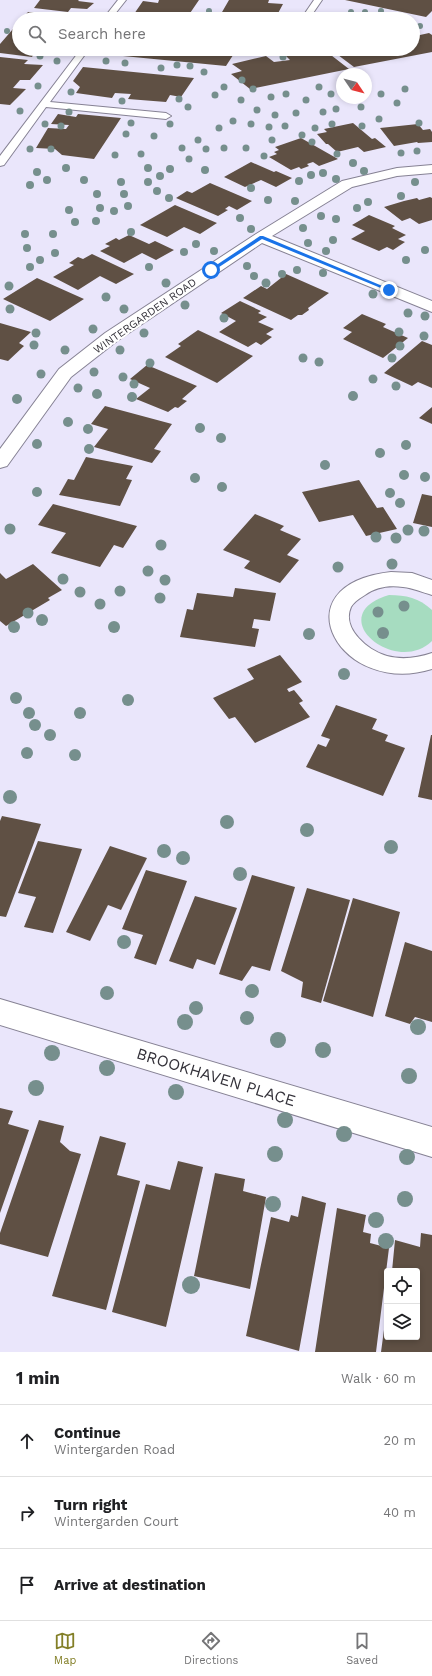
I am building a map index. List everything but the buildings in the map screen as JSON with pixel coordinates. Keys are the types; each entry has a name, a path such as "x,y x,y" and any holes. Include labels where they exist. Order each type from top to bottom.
{"street":[{"name":"WINTERGARDEN ROAD","path":"0,462 65,373 111,338 261,237 347,184 397,172 432,169"},
{"path":"261,237 432,308"},
{"path":"432,588 413,581 394,578 376,580 360,586 348,596 340,610 340,624 346,639 358,652 376,662 396,666 417,666 432,661"},
{"name":"BROOKHAVEN PLACE","path":"0,1012 432,1142"}],"lane":[{"path":"113,12 122,0"},
{"path":"310,12 318,0"},
{"path":"0,163 80,56"},
{"path":"44,104 166,116"}],"green space":[{"path":"389,595 412,598 432,610 432,641 417,650 400,652 384,648 371,639 363,628 362,616 370,604"}],"route":[{"path":"211,270 261,237 389,290"}]}
